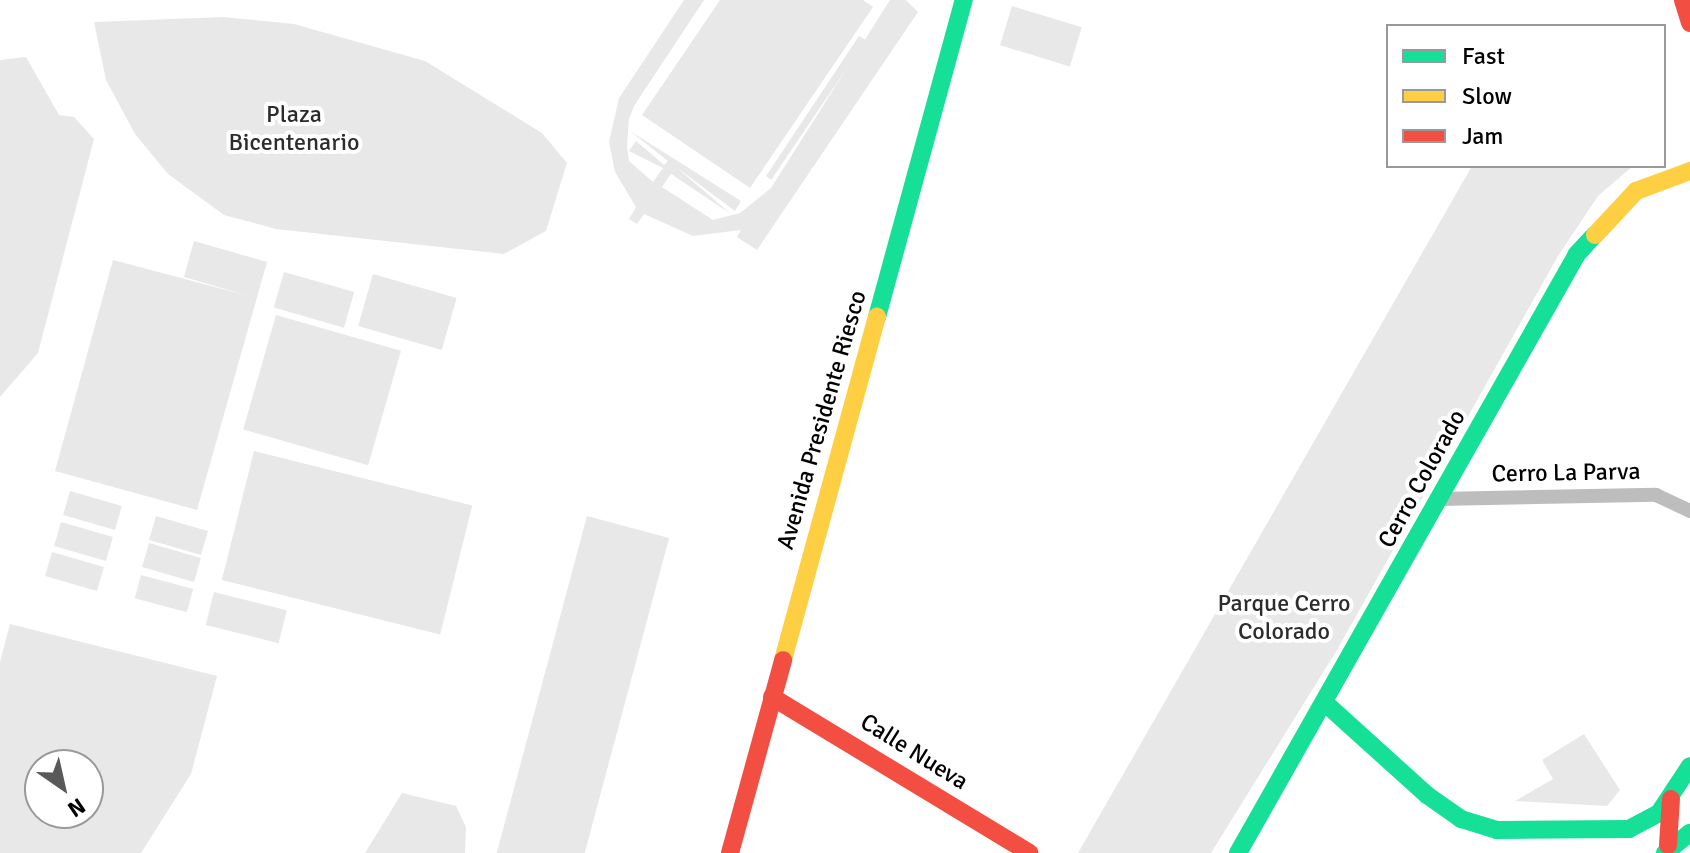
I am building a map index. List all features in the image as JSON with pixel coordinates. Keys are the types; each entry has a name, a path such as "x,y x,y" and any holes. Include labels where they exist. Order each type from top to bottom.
{"street":[{"name":"Avenida Presidente Riesco","path":"730,853 964,0"},
{"path":"1683,0 1690,23"},
{"name":"Cerro Colorado","path":"1238,853 1588,237 1636,191 1690,171"},
{"name":"Cerro La Parva","path":"1438,499 1656,495 1690,511"},
{"name":"Calle Nueva","path":"772,697 1030,853"},
{"path":"1324,702 1427,795 1483,827 1617,832 1645,822 1671,799 1690,766"},
{"path":"1669,851 1671,799"},
{"path":"1669,851 1690,816"},
{"path":"1669,851 1690,833"},
{"path":"1669,851 1690,841"}],"green space":[{"path":"684,0 704,0 634,106 629,119 627,147 629,161 653,182 663,168 629,151 636,141 664,165 668,161 630,131 741,201 735,211 676,167 731,214 671,174 662,187 713,220 740,213 771,188 890,0 906,0 918,12 757,250 737,237 741,230 693,236 644,214 637,224 629,219 636,207 615,172 609,142 619,98"},
{"path":"720,0 863,0 873,7 750,188 642,115"},
{"path":"1012,6 1082,27 1070,67 1000,45"},
{"name":"Plaza Bicentenario","path":"223,17 294,24 425,61 542,133 567,163 546,231 504,254 276,229 224,215 168,174 135,134 106,80 94,22"},
{"path":"859,36 866,40 771,180 766,176"},
{"path":"26,57 59,115 74,117 94,139 38,353 0,397 0,60"},
{"name":"Parque Cerro Colorado","path":"1471,168 1631,168 1598,196 1558,256 1337,650 1211,853 1078,853"},
{"path":"194,241 267,262 197,510 55,471 113,260 249,296 184,277"},
{"path":"284,272 354,292 344,328 274,308"},
{"path":"373,274 457,298 442,350 358,326"},
{"path":"276,315 401,351 368,465 243,429"},
{"path":"254,451 472,505 440,634 222,580"},
{"path":"70,491 122,506 115,530 63,515"},
{"path":"156,516 208,531 201,555 149,540"},
{"path":"587,516 669,538 585,853 497,853"},
{"path":"61,522 113,537 106,561 54,546"},
{"path":"149,543 201,558 194,582 142,567"},
{"path":"52,552 104,567 97,591 45,576"},
{"path":"141,575 193,589 187,612 135,598"},
{"path":"214,592 287,610 279,643 206,625"},
{"path":"10,624 217,676 191,774 141,853 0,853 0,662"},
{"path":"1584,734 1620,790 1607,806 1515,801 1553,779 1542,760"},
{"path":"402,793 456,806 466,827 465,853 365,853"}],"traffic: fast":[{"path":"877,317 964,0"},
{"path":"1238,853 1577,254 1595,235"},
{"path":"1324,702 1427,795 1461,819 1497,830 1629,829 1659,813 1690,766"},
{"path":"1665,853 1690,833"}],"traffic: slow":[{"path":"1595,235 1636,191 1690,171"},
{"path":"783,660 877,317"}],"traffic: jam":[{"path":"1683,0 1690,23"},
{"path":"730,853 783,660"},
{"path":"772,697 1030,853"},
{"path":"1668,845 1671,799"}]}
